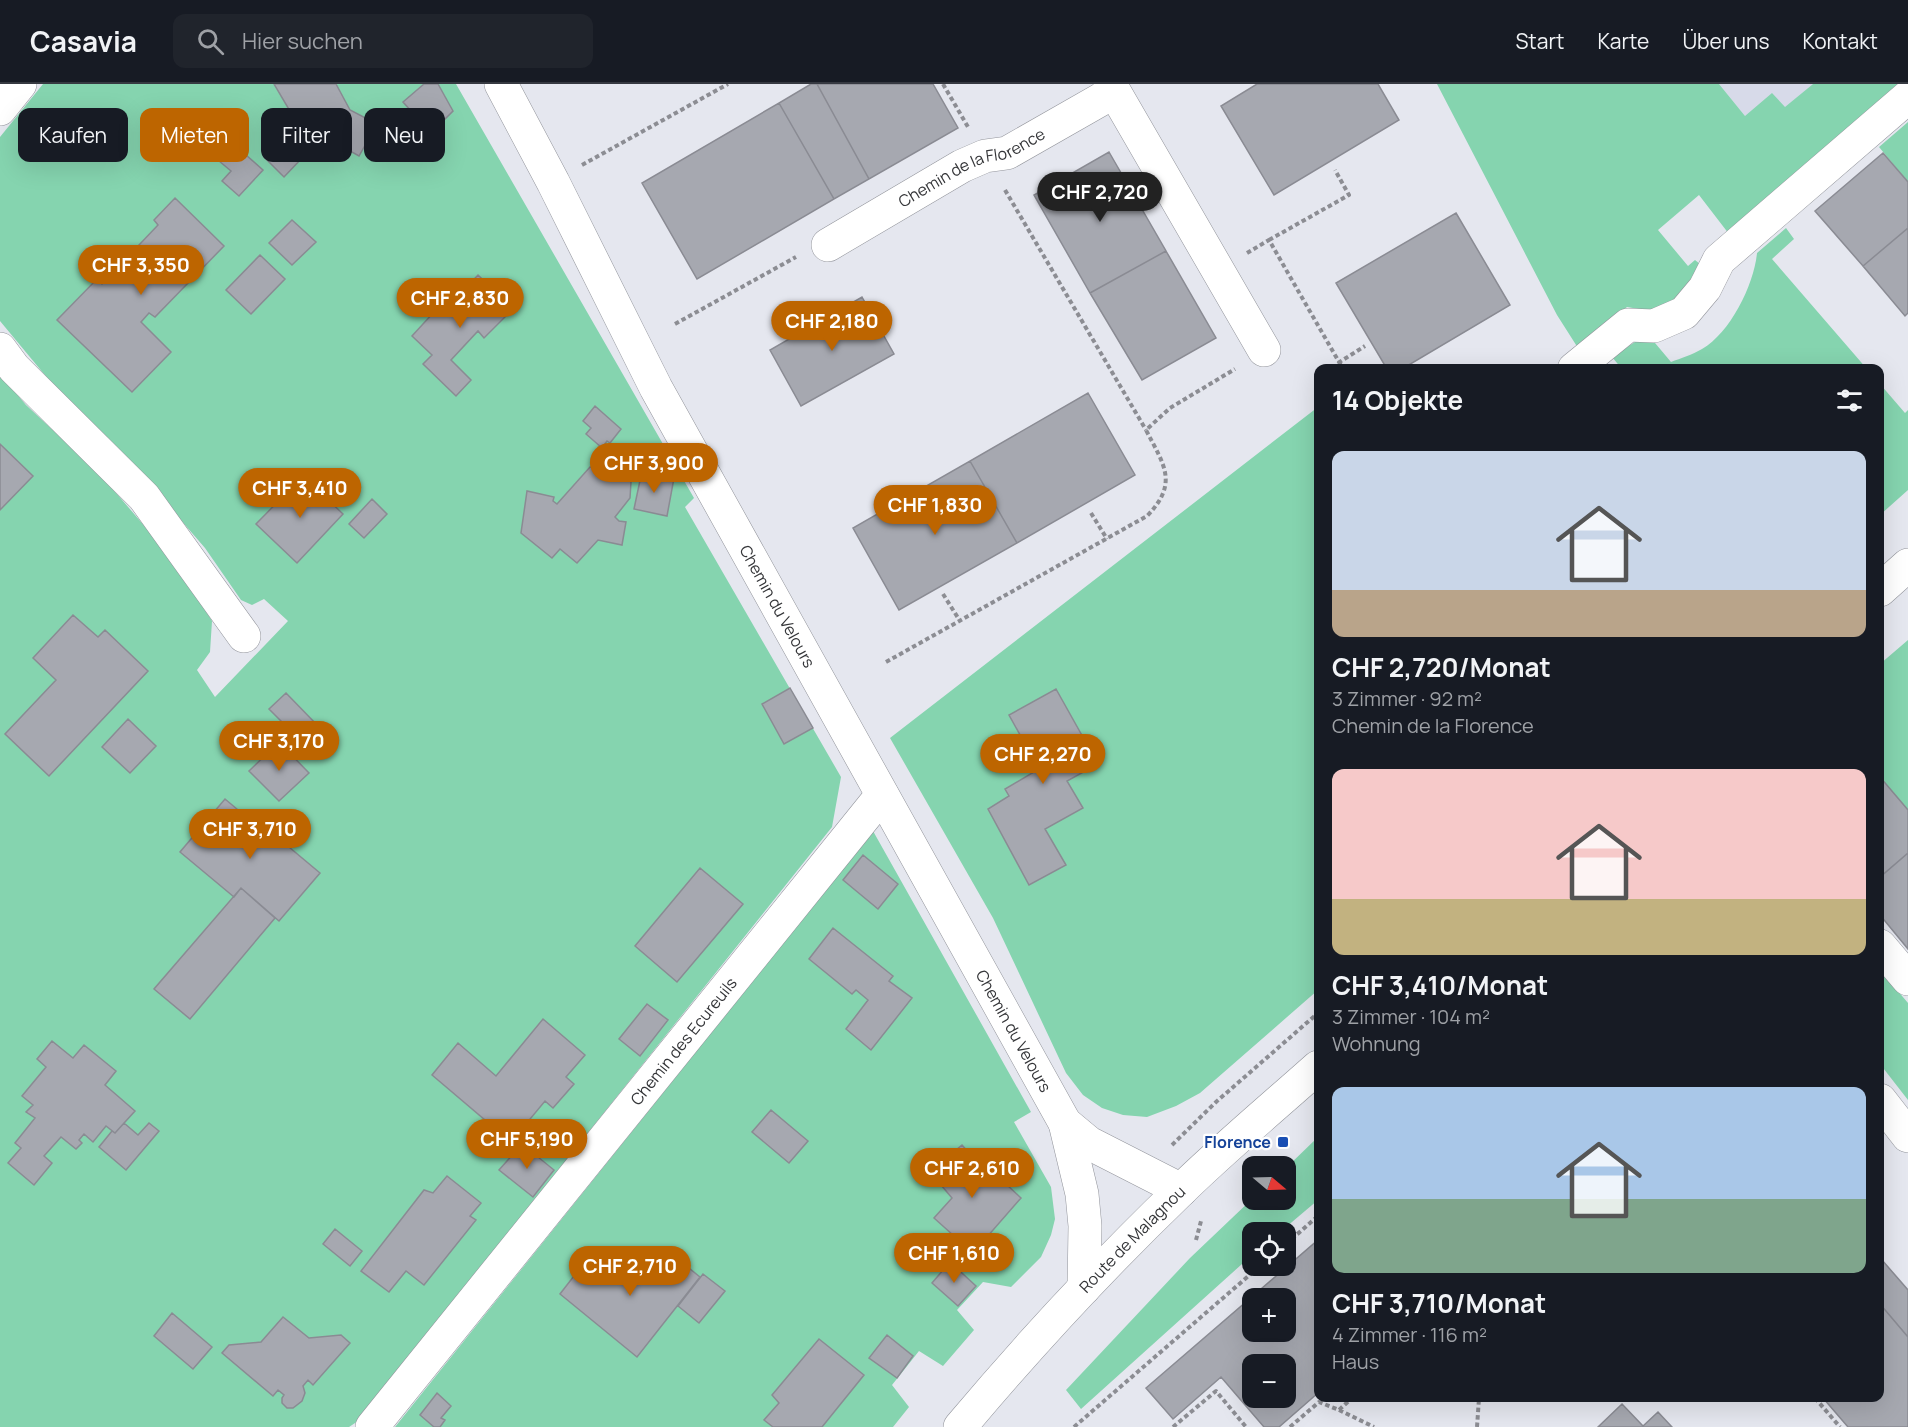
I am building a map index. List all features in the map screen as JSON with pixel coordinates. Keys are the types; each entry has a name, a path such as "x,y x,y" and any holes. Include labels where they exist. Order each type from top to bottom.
{"street":[{"path":"0,109 20,84"},
{"name":"Chemin du Velours","path":"501,84 553,182 656,388 1065,1123 1082,1194 1085,1226 1084,1288"},
{"name":"Chemin de la Florence","path":"828,245 962,166 985,156 1007,153 1112,88 1264,350"},
{"path":"1580,364 1628,325 1654,326 1684,313 1705,288 1719,260 1908,98"},
{"path":"0,349 14,368 144,497 244,636"},
{"path":"1884,586 1908,565"},
{"name":"Chemin des Ecureuils","path":"372,1427 882,795"},
{"path":"1884,951 1908,979"},
{"name":"Route de Malagnou","path":"960,1427 1084,1288 1181,1190 1314,1071"},
{"path":"1884,1105 1908,1136"},
{"name":"Chemin du Velours","path":"1065,1123 1089,1143 1181,1190"}],"path":[{"path":"553,182 728,84"},
{"path":"886,662 1147,516 1160,502 1165,484 1165,467 1146,430 943,84"},
{"path":"1217,269 1349,195 1335,170"},
{"path":"1269,240 1338,363 1365,346"},
{"path":"675,324 800,255 828,245"},
{"path":"1146,430 1170,408 1264,350"},
{"path":"1091,513 1107,539"},
{"path":"943,594 960,621"},
{"path":"1296,1235 1314,1220"},
{"path":"1196,1240 1201,1221"},
{"path":"1074,1427 1248,1276"},
{"path":"1173,1427 1216,1391 1246,1427"},
{"path":"1290,1427 1319,1402 1374,1427"},
{"path":"1339,1410 1348,1402"},
{"path":"1477,1427 1479,1402"},
{"path":"1818,1402 1840,1427"}],"shaded area":[{"path":"1719,84 1813,84 1785,108 1745,116"}],"green space":[{"path":"43,84 456,84 694,498 685,507 841,777 832,827 358,1421 349,1427 0,1427 0,374 26,405 99,473 147,529 195,593 212,621 210,652 197,670 215,697 288,621 264,599 252,605 241,600 205,548 121,451 49,380 0,321 0,137 18,115 18,162 128,162 128,108 24,108"},
{"path":"1437,84 1719,84 1745,116 1772,93 1785,107 1813,84 1904,84 1729,234 1699,195 1658,230 1688,266 1695,260 1700,264 1679,299 1651,311 1627,307 1578,348 1557,315"},
{"path":"1908,122 1908,182 1879,147"},
{"path":"1786,228 1794,239 1772,259 1863,364 1618,364 1612,357 1638,340 1650,337 1671,362 1698,351 1712,342 1722,332 1739,307 1751,279 1757,253"},
{"path":"1884,389 1905,413 1908,410 1908,490 1884,511"},
{"path":"1314,410 1314,993 1200,1093 1176,1106 1147,1117 1123,1115 1102,1108 1083,1095 1066,1073 993,918 890,738"},
{"path":"1908,640 1908,810 1884,782 1884,661"},
{"path":"873,831 1031,1112 1014,1122 1051,1187 1055,1219 1041,1257 1011,1287 983,1282 957,1310 974,1330 943,1366 919,1351 892,1385 909,1407 893,1427 395,1427"},
{"path":"1884,975 1908,1003 1908,1100 1884,1069"},
{"path":"1314,1141 1314,1203 1292,1222 1242,1222 1242,1264 1081,1409 1066,1390 1190,1258 1242,1209 1296,1210 1296,1158"}],"building":[{"path":"274,84 336,84 349,108 288,108"},
{"path":"424,84 438,84 453,111 445,119 445,108 408,108 403,102"},
{"path":"811,84 817,84 869,179 834,199 779,103"},
{"path":"817,84 933,84 958,128 869,179"},
{"path":"1257,84 1378,84 1399,120 1274,195 1221,106"},
{"path":"779,103 834,199 697,279 642,183"},
{"path":"352,111 364,117 364,147 359,156 352,152"},
{"path":"1109,152 1166,251 1090,293 1034,195"},
{"path":"1883,153 1908,182 1908,228 1863,266 1815,211"},
{"path":"249,158 263,170 239,196 222,181 231,171 220,162 249,162"},
{"path":"269,162 298,162 284,177"},
{"path":"175,198 224,246 155,317 149,313 141,322 171,352 132,392 57,320 97,279 102,284 158,225 154,220"},
{"path":"1456,213 1510,305 1410,364 1384,364 1336,283"},
{"path":"292,220 316,242 292,265 269,243"},
{"path":"1908,228 1908,313 1905,316 1863,266"},
{"path":"1166,251 1216,338 1142,380 1090,293"},
{"path":"260,255 285,279 251,314 226,290"},
{"path":"478,275 513,309 484,338 478,331 451,360 471,380 456,396 423,364 432,355 412,336 456,288 461,293"},
{"path":"862,297 894,354 801,406 770,350"},
{"path":"1088,393 1135,475 1017,543 970,461"},
{"path":"595,406 621,429 610,443 607,441 602,448 586,434 591,428 583,421"},
{"path":"0,444 33,476 0,510"},
{"path":"970,461 1017,543 899,610 853,528"},
{"path":"590,467 624,474 631,482 630,498 615,517 619,521 626,522 622,545 598,540 577,563 560,549 552,558 521,533 527,491 554,497 553,501 557,504"},
{"path":"642,471 674,478 667,516 634,509"},
{"path":"303,476 343,514 297,563 256,524"},
{"path":"372,499 387,514 364,538 349,524"},
{"path":"73,615 98,637 105,630 148,671 49,776 5,734 56,680 33,658"},
{"path":"790,688 813,728 784,744 762,704"},
{"path":"1056,689 1098,764 1067,781 1083,808 1045,829 1066,865 1029,885 988,809 1009,796 1005,789 1039,769 1009,715"},
{"path":"286,693 318,726 301,741 269,709"},
{"path":"128,719 156,746 130,773 102,747"},
{"path":"316,727 329,741 314,755 301,741"},
{"path":"279,742 309,773 279,801 249,771"},
{"path":"1884,782 1908,810 1908,853 1884,874"},
{"path":"225,799 250,820 253,817 320,873 279,921 241,888 234,897 180,852"},
{"path":"1908,853 1908,949 1884,920 1884,874"},
{"path":"863,855 898,884 878,909 843,880"},
{"path":"700,868 743,904 677,982 635,946"},
{"path":"241,888 275,918 190,1019 154,989"},
{"path":"833,928 893,976 889,981 912,998 871,1050 846,1029 868,1000 856,990 852,994 809,959"},
{"path":"647,1004 668,1020 640,1056 619,1039"},
{"path":"543,1019 585,1055 566,1077 574,1084 553,1108 545,1101 511,1142 432,1075 458,1043 496,1076"},
{"path":"52,1041 73,1058 84,1045 116,1071 105,1085 135,1111 115,1133 106,1126 93,1142 84,1134 79,1140 82,1143 76,1149 61,1137 44,1156 52,1163 34,1185 8,1163 21,1148 15,1143 35,1118 26,1112 33,1105 22,1096 46,1067 37,1059"},
{"path":"771,1110 808,1141 789,1163 752,1132"},
{"path":"124,1123 138,1135 149,1123 159,1131 126,1170 99,1147 112,1131 115,1133"},
{"path":"522,1144 554,1170 533,1197 499,1170"},
{"path":"962,1145 983,1169 987,1166 1021,1198 973,1253 934,1218 952,1198 930,1172"},
{"path":"447,1176 481,1203 470,1216 476,1220 424,1285 406,1271 389,1292 361,1271 424,1190 433,1193"},
{"path":"335,1229 362,1251 350,1266 323,1244"},
{"path":"1314,1243 1314,1396 1279,1427 1264,1427 1248,1408 1296,1408 1296,1354 1242,1354 1242,1401 1221,1377 1173,1419 1146,1388 1242,1305 1242,1342 1296,1342 1296,1288 1262,1288 1276,1276 1296,1276 1296,1259"},
{"path":"664,1248 700,1277 637,1357 560,1294 595,1249 637,1282"},
{"path":"950,1262 976,1286 958,1306 932,1283"},
{"path":"1884,1262 1908,1290 1908,1337 1884,1309"},
{"path":"703,1274 725,1291 699,1323 678,1306"},
{"path":"1884,1309 1908,1337 1908,1427 1848,1427 1826,1402 1884,1402"},
{"path":"172,1313 212,1347 193,1369 154,1336"},
{"path":"283,1317 309,1338 341,1335 350,1343 313,1385 308,1380 303,1386 305,1393 302,1401 293,1408 287,1408 282,1403 284,1395 278,1390 273,1396 222,1353 229,1345 261,1342"},
{"path":"887,1335 913,1356 897,1378 869,1358"},
{"path":"819,1339 864,1375 822,1427 773,1427 764,1420 779,1403 772,1395"},
{"path":"437,1393 451,1406 441,1418 445,1420 440,1427 434,1427 420,1415"},
{"path":"1622,1404 1643,1426 1658,1412 1672,1427 1598,1427"}],"place":[{"name":"Florence","path":"1283,1142"}]}
